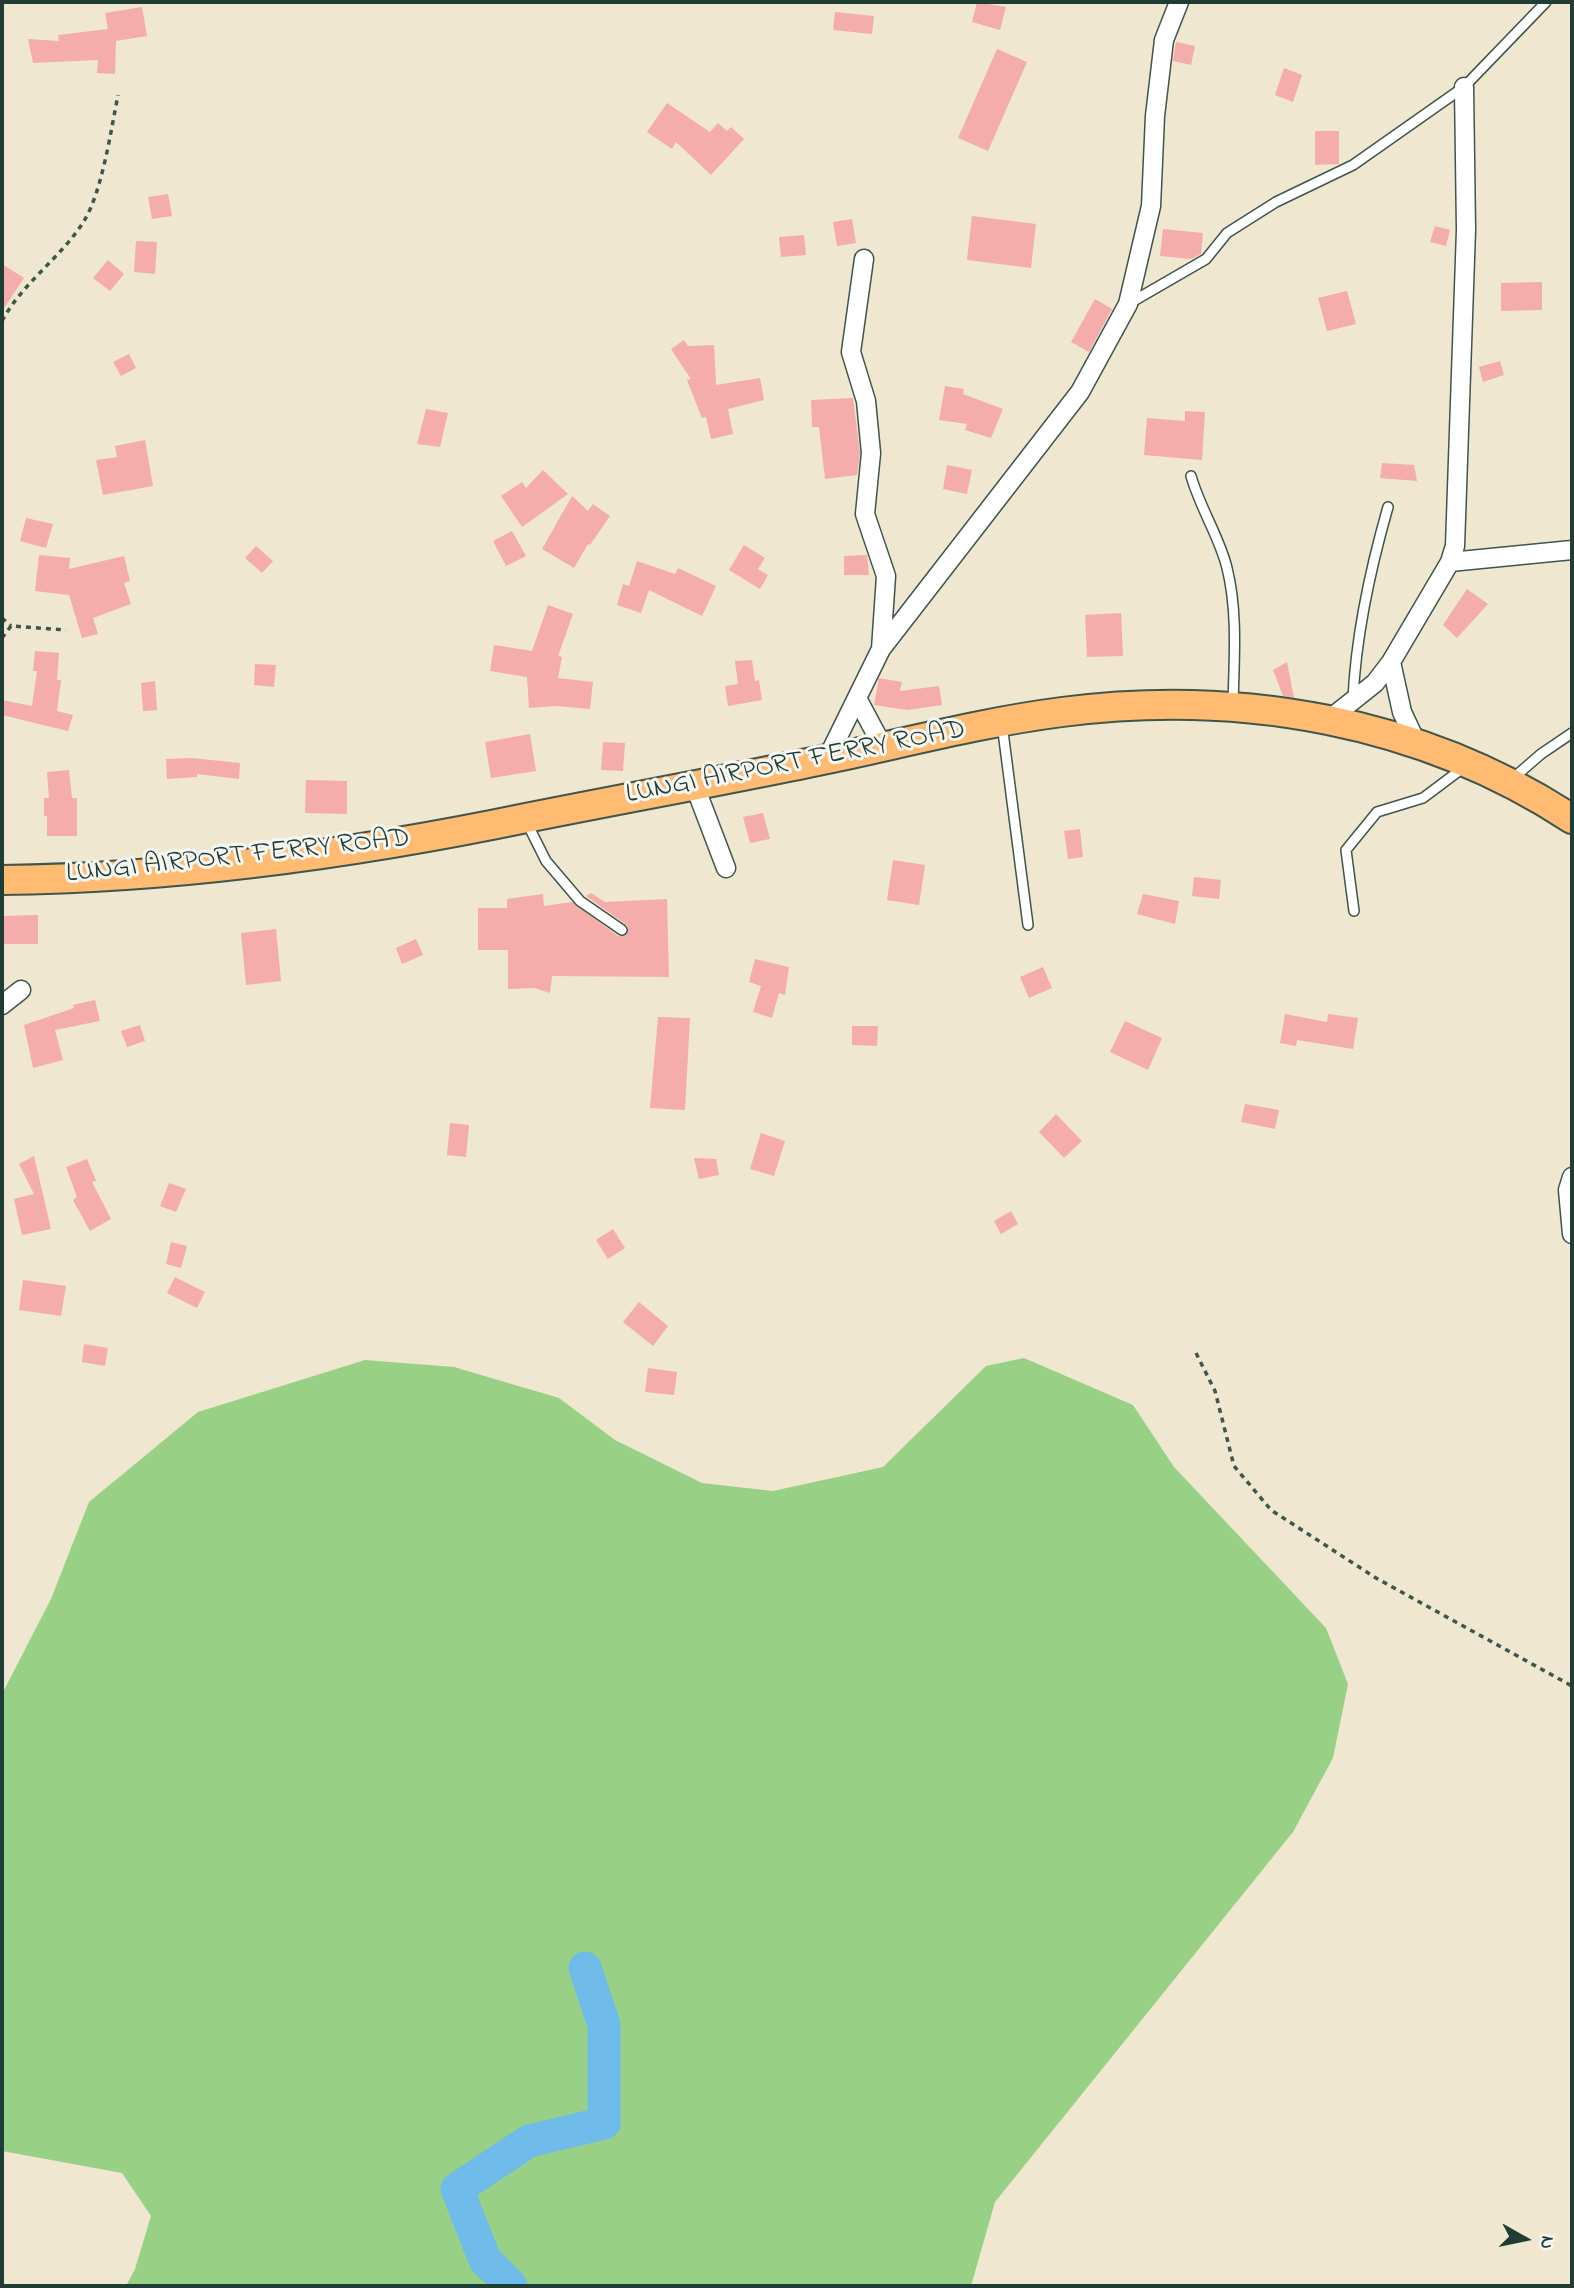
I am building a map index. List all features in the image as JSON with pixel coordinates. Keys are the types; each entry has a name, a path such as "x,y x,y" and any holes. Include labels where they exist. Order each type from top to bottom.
{"main road":[{"name":"LUNGI AIRPORT FERRY ROAD","path":"2,880 147,872 347,851 524,819 1002,722 1060,712 1130,705 1233,706 1331,718 1416,742 1470,763 1572,819"}],"street":[{"path":"827,759 881,649 1080,392 1128,304 1151,206 1155,116 1164,40 1178,3"},
{"path":"1331,718 1375,683 1391,662 1450,562 1455,546 1466,243 1464,87"},
{"path":"864,259 851,352 866,401 871,453 865,514 886,576 881,649"},
{"path":"1450,562 1572,550"},
{"path":"1391,662 1402,712 1416,742"},
{"path":"858,700 883,747"},
{"path":"694,784 726,868"},
{"path":"2,1005 21,990"},
{"path":"1572,1177 1568,1190 1572,1234"}],"lane":[{"path":"1128,304 1206,258 1227,233 1276,202 1353,165 1464,87 1546,2"},
{"path":"1191,476 1199,506 1227,567 1235,630 1233,706"},
{"path":"1353,700 1355,656 1374,559 1388,508"},
{"path":"1002,722 1028,925"},
{"path":"1507,784 1541,754 1572,733"},
{"path":"1354,911 1346,850 1377,812 1423,798 1470,763"},
{"path":"524,819 546,861 580,901 622,930"}],"path":[{"path":"2,321 24,287 55,258 85,219 103,164 118,95"},
{"path":"2,618 11,626 66,629"},
{"path":"2,638 11,626"},
{"path":"1196,1353 1215,1391 1234,1466 1271,1510 1376,1578 1572,1686"}],"green space":[{"path":"1024,1358 1133,1405 1174,1467 1326,1628 1348,1684 1333,1758 1293,1832 995,2202 971,2286 126,2286 135,2269 151,2216 122,2173 2,2151 2,1694 51,1599 89,1502 198,1412 365,1360 454,1367 559,1398 615,1440 702,1483 773,1491 883,1467 986,1366"}],"building":[{"path":"977,2 1006,7 1000,30 972,22"},
{"path":"142,7 147,36 116,41 115,74 97,73 98,60 33,63 28,39 59,41 58,35 108,29 105,13"},
{"path":"835,12 874,16 872,34 833,30"},
{"path":"1176,42 1195,46 1191,65 1173,61"},
{"path":"997,49 1027,62 988,151 958,138"},
{"path":"1284,68 1302,75 1293,102 1275,95"},
{"path":"667,103 710,132 718,123 727,131 731,127 744,139 711,175 676,142 672,149 647,132"},
{"path":"1315,131 1339,131 1339,164 1315,165"},
{"path":"168,194 172,216 152,219 148,197"},
{"path":"972,216 1036,224 1031,268 967,260"},
{"path":"852,219 856,243 837,246 833,222"},
{"path":"1435,226 1450,230 1446,246 1430,242"},
{"path":"1163,229 1203,233 1201,254 1191,259 1160,256"},
{"path":"804,235 806,255 781,257 779,237"},
{"path":"136,241 157,242 155,274 134,272"},
{"path":"108,260 124,274 110,291 93,278"},
{"path":"2,264 24,278 2,311"},
{"path":"1542,282 1542,310 1501,311 1501,283"},
{"path":"1347,291 1356,324 1327,331 1318,298"},
{"path":"1095,299 1112,309 1089,352 1071,342"},
{"path":"684,340 688,346 714,345 716,385 760,378 764,400 728,409 733,434 711,439 706,417 702,418 687,380 691,379 671,349"},
{"path":"129,354 136,368 121,376 113,362"},
{"path":"1500,361 1504,375 1483,382 1479,367"},
{"path":"945,386 964,389 963,394 1003,409 991,438 965,430 967,424 939,420"},
{"path":"853,398 860,453 857,475 825,479 819,427 812,427 811,400"},
{"path":"426,409 448,413 440,447 417,444"},
{"path":"1185,411 1205,412 1202,460 1144,455 1147,418 1185,421"},
{"path":"145,440 153,486 103,495 96,460 117,457 115,446"},
{"path":"1382,463 1414,465 1417,481 1380,478"},
{"path":"947,465 972,470 967,494 943,489"},
{"path":"543,470 568,494 522,527 501,496 522,482 526,488"},
{"path":"572,496 588,511 593,504 610,516 590,545 588,544 574,568 542,549"},
{"path":"26,518 53,524 46,548 20,541"},
{"path":"512,531 526,556 506,566 493,541"},
{"path":"744,545 765,558 758,569 768,575 760,589 729,570"},
{"path":"256,546 273,561 262,573 245,558"},
{"path":"39,555 70,558 69,569 124,556 130,581 124,583 131,604 93,618 98,634 82,638 69,595 35,591"},
{"path":"867,555 869,575 844,575 844,556"},
{"path":"637,561 675,574 678,568 716,586 702,616 649,590 641,613 617,605 623,584 629,586"},
{"path":"1467,589 1488,604 1457,638 1443,625"},
{"path":"548,605 573,614 558,656 562,657 558,678 593,682 590,709 555,706 529,708 527,677 490,671 494,645 532,651"},
{"path":"1121,613 1123,656 1087,657 1085,615"},
{"path":"35,651 59,653 57,680 61,680 57,711 73,715 68,731 2,715 2,700 32,706 37,671 33,671"},
{"path":"752,660 755,681 759,680 762,700 728,706 725,686 738,684 735,661"},
{"path":"1287,662 1294,698 1283,696 1273,670"},
{"path":"255,664 276,665 274,687 254,685"},
{"path":"879,678 902,682 900,691 939,686 942,705 907,710 874,705"},
{"path":"155,681 157,710 143,711 141,683"},
{"path":"530,734 536,771 491,778 485,742"},
{"path":"603,742 625,743 623,771 601,770"},
{"path":"192,758 240,763 239,779 197,774 197,777 167,779 166,759"},
{"path":"69,770 72,798 77,798 77,836 47,836 44,798 49,798 47,772"},
{"path":"306,780 347,781 347,814 305,813"},
{"path":"763,813 770,839 750,843 743,817"},
{"path":"1080,829 1083,857 1068,859 1064,831"},
{"path":"893,860 925,865 919,905 887,900"},
{"path":"1194,877 1221,880 1219,899 1192,896"},
{"path":"591,893 605,902 667,899 669,977 552,976 550,993 534,988 508,989 508,950 478,950 478,908 507,908 507,899 543,894 544,906 572,902 618,936 626,936 628,926 586,896"},
{"path":"1143,894 1179,901 1175,924 1137,914"},
{"path":"38,915 38,944 2,944 2,916"},
{"path":"276,929 281,981 246,985 241,933"},
{"path":"416,939 423,955 402,964 396,948"},
{"path":"755,959 789,967 785,995 779,993 772,1018 753,1012 761,986 749,982"},
{"path":"1043,967 1052,988 1029,998 1020,977"},
{"path":"95,1000 100,1021 55,1030 63,1060 33,1068 24,1025 74,1008 73,1005"},
{"path":"1285,1014 1327,1022 1328,1014 1358,1018 1353,1049 1297,1040 1296,1046 1280,1043"},
{"path":"658,1017 690,1018 685,1110 650,1108"},
{"path":"1125,1021 1162,1038 1148,1070 1110,1052"},
{"path":"140,1025 145,1041 127,1047 121,1031"},
{"path":"852,1026 878,1026 877,1046 852,1045"},
{"path":"1245,1104 1279,1110 1275,1129 1241,1122"},
{"path":"1056,1114 1082,1141 1064,1158 1039,1132"},
{"path":"450,1123 469,1125 466,1157 447,1155"},
{"path":"761,1133 785,1141 774,1176 750,1169"},
{"path":"34,1156 51,1229 22,1235 14,1199 34,1194 19,1164"},
{"path":"694,1158 716,1159 719,1175 699,1179"},
{"path":"87,1159 96,1181 92,1182 111,1219 90,1231 73,1200 77,1197 66,1167"},
{"path":"169,1183 186,1189 176,1212 160,1206"},
{"path":"1011,1211 1018,1224 1001,1234 994,1221"},
{"path":"613,1229 625,1248 608,1259 596,1240"},
{"path":"171,1242 187,1246 181,1268 166,1264"},
{"path":"175,1277 205,1292 197,1308 167,1293"},
{"path":"23,1280 66,1286 61,1316 19,1310"},
{"path":"639,1302 668,1326 653,1346 623,1322"},
{"path":"84,1344 108,1348 105,1366 82,1362"},
{"path":"648,1368 677,1372 674,1395 645,1392"}],"waterway":[{"path":"511,2286 485,2260 457,2189 529,2141 604,2123 604,2025 585,1968"}]}
